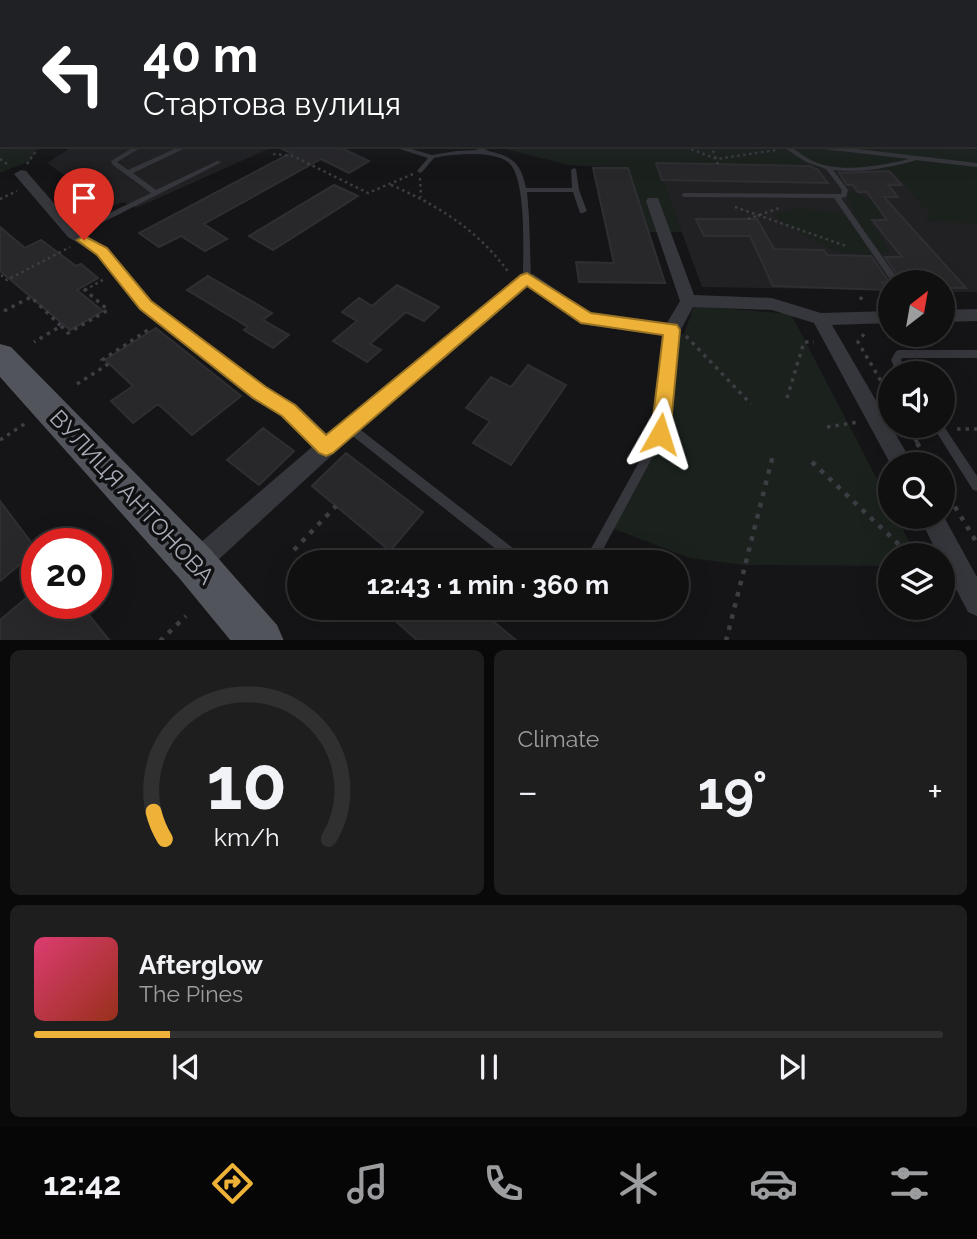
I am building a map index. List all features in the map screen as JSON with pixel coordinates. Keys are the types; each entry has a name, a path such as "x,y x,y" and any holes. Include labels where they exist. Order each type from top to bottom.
{"main road":[{"name":"ВУЛИЦЯ АНТОНОВА","path":"17,349 261,640"}],"street":[{"path":"22,174 78,237 102,251 146,305 259,393 289,410 326,447"},
{"path":"653,201 680,315"},
{"path":"195,564 349,427 522,282 587,319 680,315 772,304 792,308 820,319 878,317"},
{"path":"956,316 977,315"},
{"path":"820,319 878,418"},
{"path":"938,529 977,603"}],"lane":[{"path":"138,147 114,161 115,164 156,193"},
{"path":"128,173 185,147"},
{"path":"397,147 432,157 452,153 493,154"},
{"path":"475,147 510,160 517,167 523,190 522,282"},
{"path":"786,147 803,159 827,166 888,167 916,159"},
{"path":"822,147 977,165"},
{"path":"419,171 432,157"},
{"path":"78,237 156,193 219,163"},
{"path":"684,195 837,197 846,193 827,166"},
{"path":"574,170 576,190 583,211"},
{"path":"523,190 576,190"},
{"path":"837,197 888,270"},
{"path":"597,550 660,434 680,315"},
{"path":"896,361 899,354 977,354"},
{"path":"349,427 506,550"},
{"path":"946,438 977,486"}],"path":[{"path":"22,174 39,147"},
{"path":"685,147 716,159 786,147"},
{"path":"712,147 718,164"},
{"path":"273,154 293,156 368,193 419,171 421,197"},
{"path":"389,184 421,197 474,234 522,282"},
{"path":"719,195 723,203 846,246"},
{"path":"748,219 806,197"},
{"path":"0,275 7,280 78,237"},
{"path":"4,312 30,298 68,333 108,310 85,290 119,272"},
{"path":"680,315 684,334 751,404"},
{"path":"77,384 107,365 102,360 165,320"},
{"path":"17,349 61,326"},
{"path":"866,332 858,342 878,376"},
{"path":"787,397 804,342"},
{"path":"827,427 878,420"},
{"path":"0,440 26,424"},
{"path":"957,429 977,429"},
{"path":"726,640 773,455"},
{"path":"812,462 897,543"},
{"path":"294,550 336,506"},
{"path":"955,507 977,543"},
{"path":"160,640 186,616"}],"shaded area":[{"path":"0,147 39,147 30,161 0,173"},
{"path":"72,147 273,147 136,208 123,202 110,207 47,163"},
{"path":"498,147 977,147 977,292 956,292 956,270 878,270 878,290 702,287 659,170 569,165"},
{"path":"500,147 977,147 977,223 930,222 924,218 931,216 891,170 657,163 682,232 649,232 628,168 569,165"},
{"path":"852,190 892,207 887,215 871,224 884,240 889,252 856,255 841,252 813,241 773,215 801,209 849,215 854,210 846,198"},
{"path":"694,306 791,314 878,481 878,529 903,529 910,543 878,543 878,566 745,565 690,558 689,550 669,550 609,527 660,434 671,334 684,334"}],"building":[{"path":"278,147 343,147 369,161 349,173 321,159 204,224 227,239 205,251 181,236 159,247 139,233 291,153"},
{"path":"656,163 810,166 817,169 828,183 662,180"},
{"path":"593,168 628,168 665,283 579,282 576,262 614,263"},
{"path":"889,171 902,185 888,185 898,197 884,197 950,270 894,270 885,257 902,257 872,220 887,220 867,192 858,192 853,185 847,185 839,173"},
{"path":"334,185 358,196 273,250 249,236"},
{"path":"696,219 757,219 774,249 824,250 827,255 871,256 881,270 878,270 878,290 773,286 750,236 704,236"},
{"path":"0,227 25,248 41,240 76,266 81,264 98,278 77,290 103,311 70,330 0,271"},
{"path":"208,276 272,313 263,320 289,335 273,348 244,330 248,327 187,290"},
{"path":"956,277 966,288 956,288"},
{"path":"397,285 439,307 424,321 406,312 370,344 381,350 367,362 333,341 357,321 342,312 359,298 372,306"},
{"path":"156,328 241,396 192,435 158,404 133,423 111,401 133,386 105,360"},
{"path":"528,365 566,385 511,465 473,443 490,421 466,408 491,377 511,387"},
{"path":"263,428 294,451 259,485 227,460"},
{"path":"346,453 423,512 389,550 312,486"},
{"path":"0,501 21,529 21,563 0,581"},
{"path":"21,602 21,619 92,619 109,640 0,640 0,620"},
{"path":"395,620 492,620 516,640 417,640"}],"route":[{"path":"84,240 102,251 146,305 259,393 289,410 326,447 527,278 587,319 672,330 660,434"}]}
